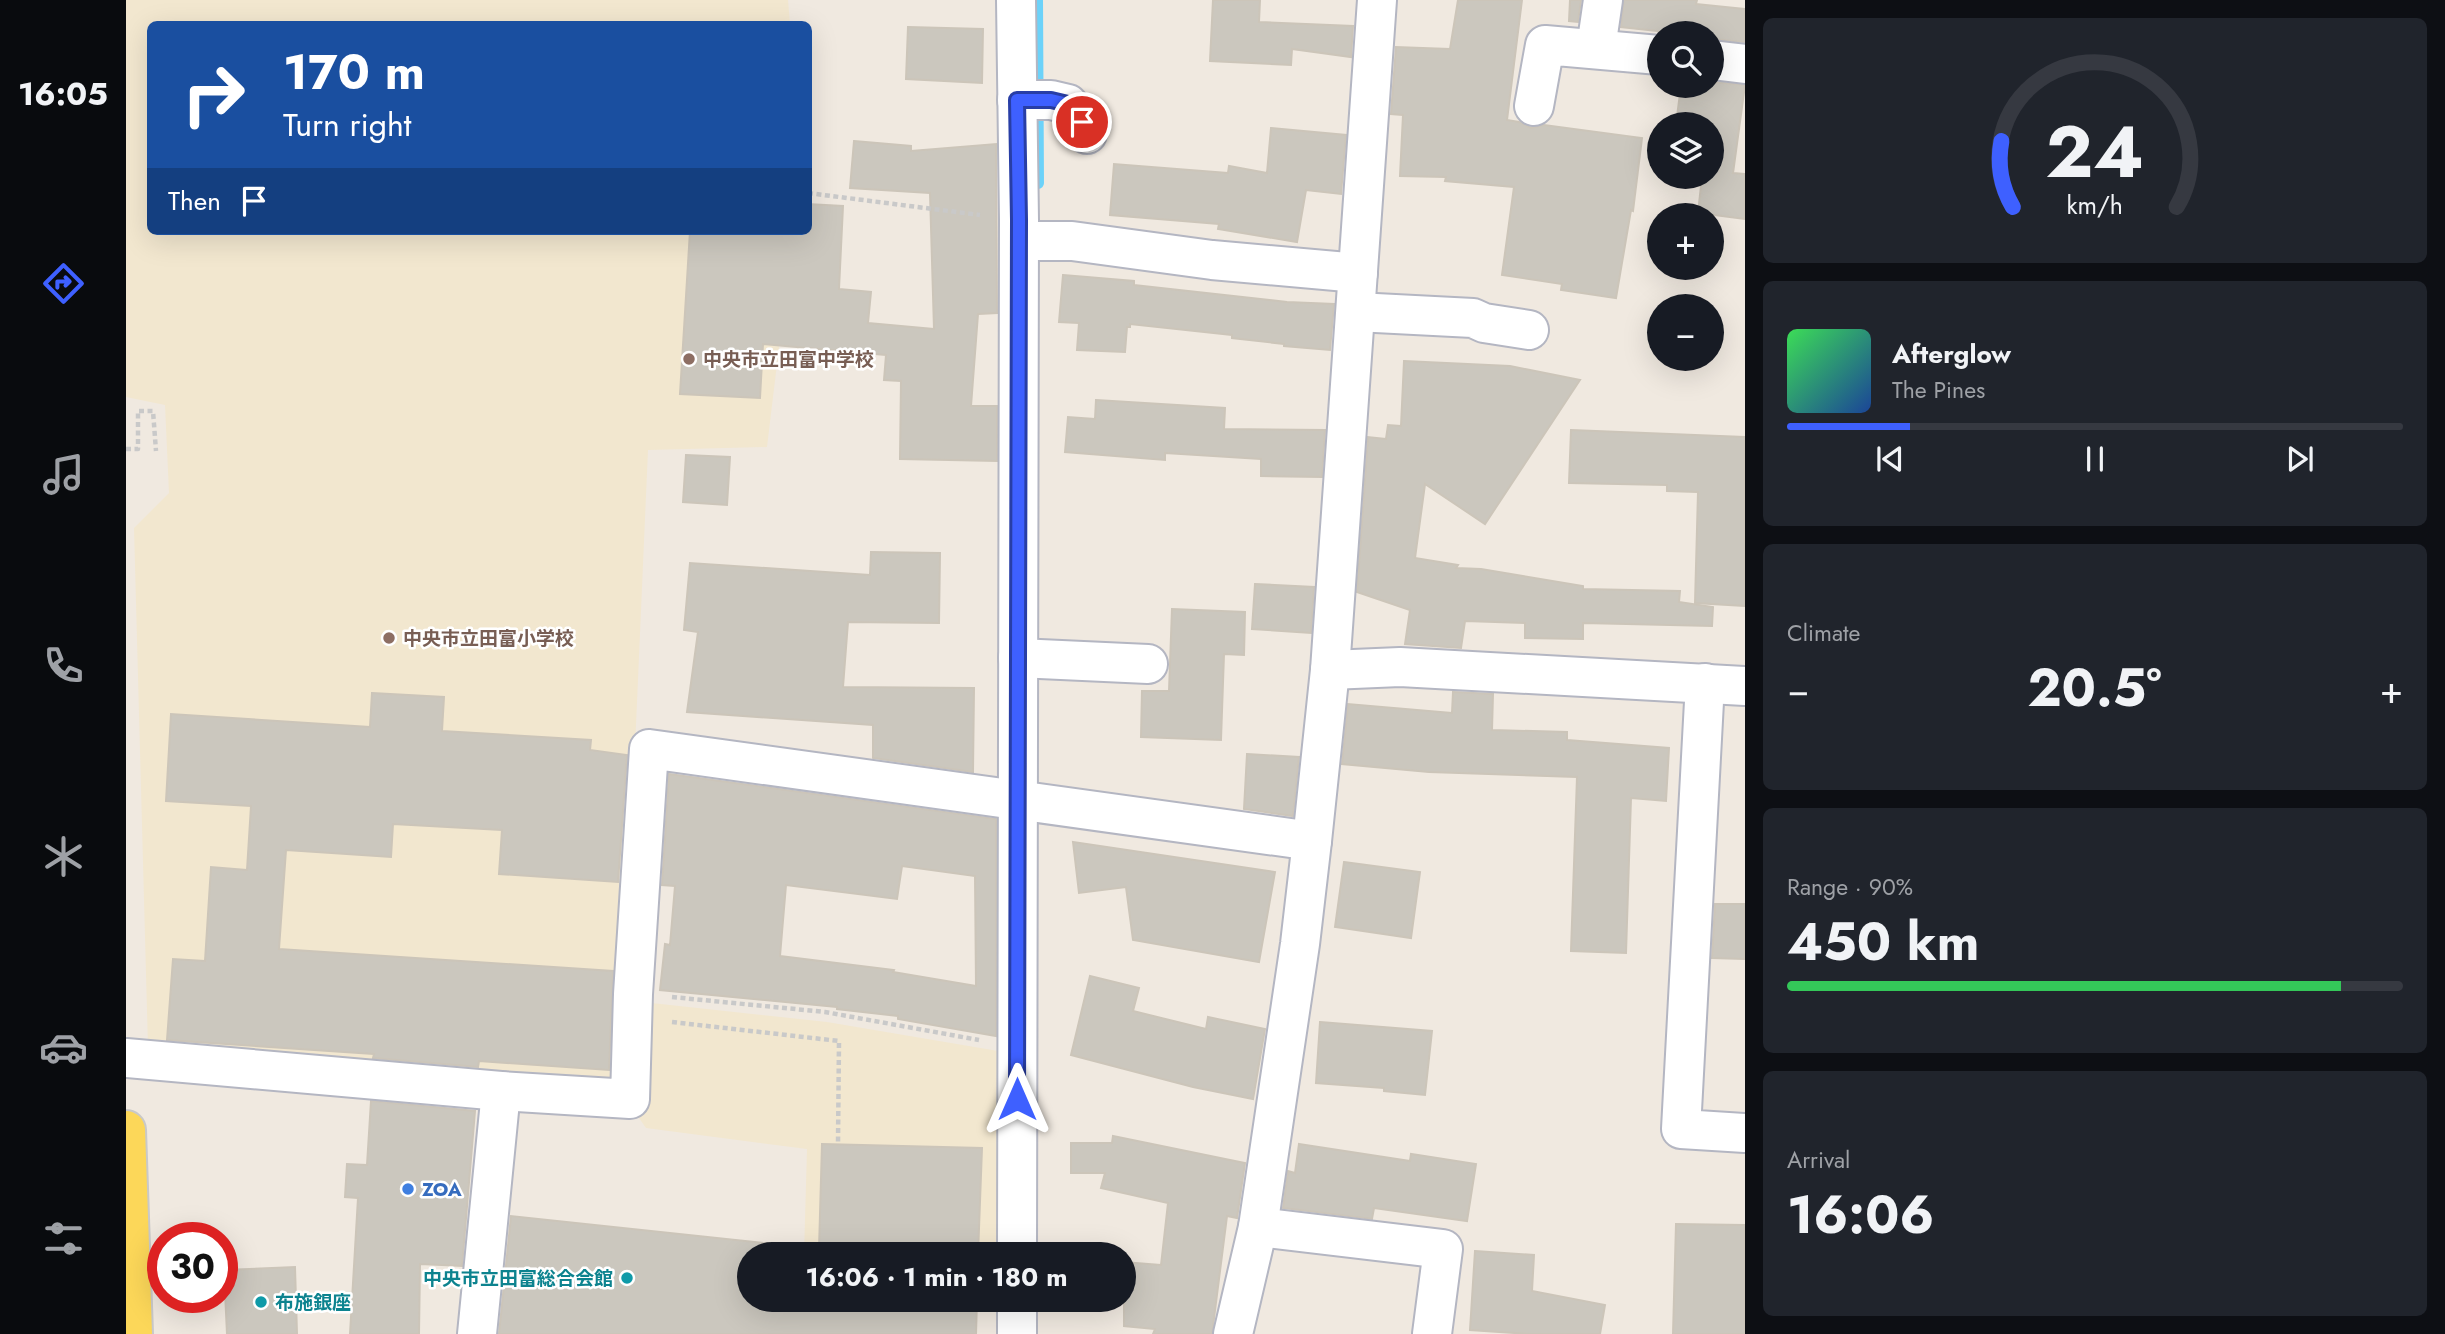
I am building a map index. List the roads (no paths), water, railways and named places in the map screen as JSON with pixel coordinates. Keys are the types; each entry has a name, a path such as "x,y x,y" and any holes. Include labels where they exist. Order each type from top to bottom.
{"main road":[{"path":"126,1130 132,1334"}],"street":[{"path":"1016,0 1030,100 1029,352 1033,659 1033,802 1017,1047 1017,1242"},
{"path":"1233,1334 1258,1227 1300,944 1312,841 1330,670 1377,0"},
{"path":"1596,48 1603,0"},
{"path":"1534,106 1545,45 1647,54"},
{"path":"1724,61 1745,64"},
{"path":"1030,100 1068,104 1082,122 1087,134"},
{"path":"1029,236 1212,260 1358,273"},
{"path":"1356,312 1473,318 1484,323 1530,330"},
{"path":"1033,659 1148,664"},
{"path":"1330,670 1400,667 1745,686"},
{"path":"1705,683 1681,1129 1745,1133"},
{"path":"126,1058 502,1091 630,1099 649,749 1312,841"},
{"path":"477,1334 502,1091"},
{"path":"1258,1227 1443,1249 1432,1334"},
{"path":"1017,1312 1017,1334"}],"waterway":[{"path":"1037,0 1038,183"}],"place":[{"name":"中央市立田富中学校","path":"689,359"},
{"name":"中央市立田富小学校","path":"389,638"},
{"name":"ZOA","path":"408,1189"},
{"name":"中央市立田富総合会館","path":"627,1278"},
{"name":"布施銀座","path":"261,1302"}]}
